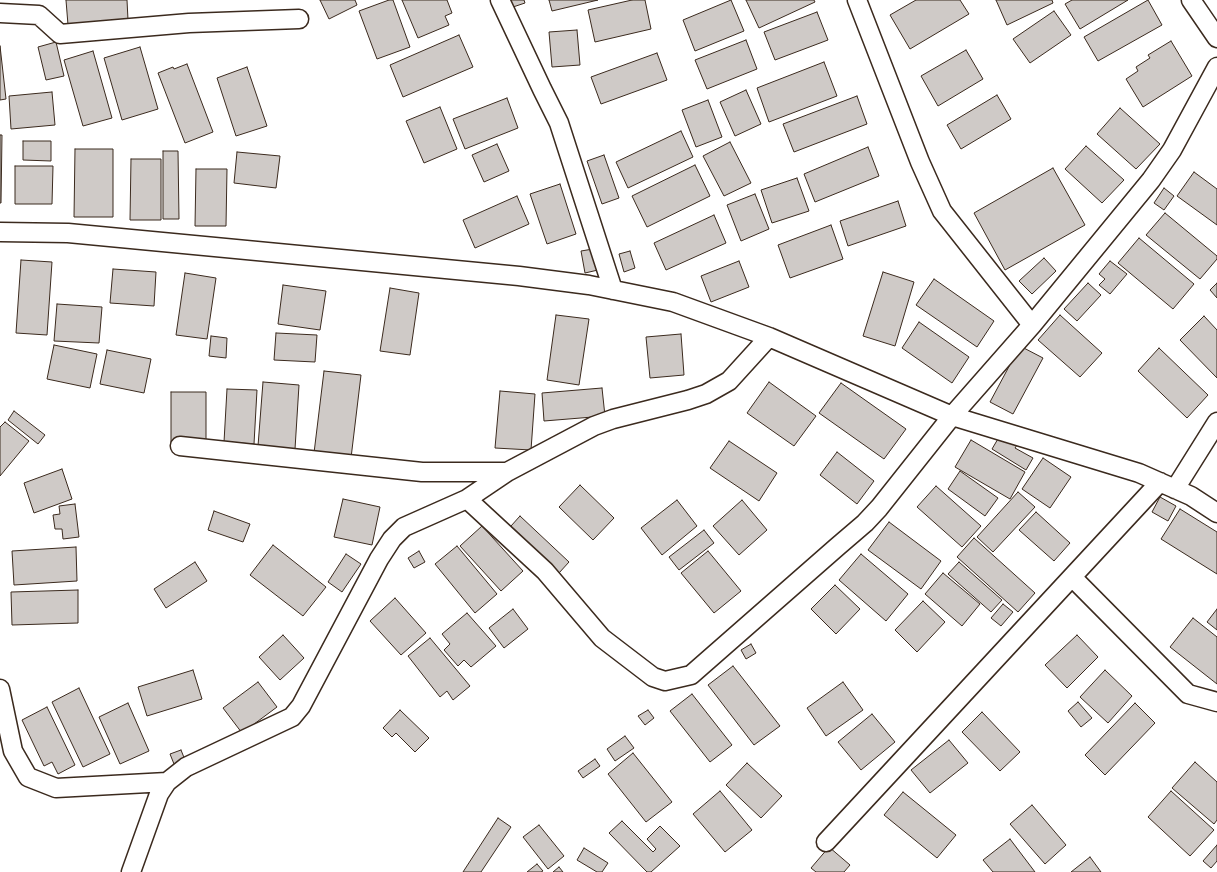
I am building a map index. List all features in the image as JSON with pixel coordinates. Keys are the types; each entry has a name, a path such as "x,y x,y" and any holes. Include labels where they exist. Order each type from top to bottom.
{"street":[{"path":"500,0 559,122 613,290"},
{"path":"857,0 920,162 942,210 1032,325"},
{"path":"1191,0 1217,38"},
{"path":"0,13 38,7 60,34 189,23 299,19"},
{"path":"467,499 545,571 602,638 653,677 665,681 691,675 865,523 878,508 952,416 1032,325 1151,180 1172,150 1217,66"},
{"path":"0,232 68,233 519,276 589,285 673,302 769,337 952,416 1139,473 1191,496 1217,513"},
{"path":"131,872 159,794 167,782 186,767 292,717 302,706 379,559 392,539 404,527 467,499 507,472 600,424 706,394 729,381 769,337"},
{"path":"826,842 1072,577 1168,486 1217,422"},
{"path":"180,446 422,472 507,472"},
{"path":"1072,577 1188,694 1217,702"},
{"path":"0,689 13,751 28,777 56,788 167,782"}],"building":[{"path":"66,0 127,0 128,20 68,25"},
{"path":"320,0 355,0 357,5 329,19"},
{"path":"393,0 410,47 377,59 359,11"},
{"path":"402,0 447,0 452,13 445,16 449,25 418,38"},
{"path":"507,0 524,0 525,3 510,8"},
{"path":"549,0 598,0 552,11"},
{"path":"632,0 645,0 651,29 595,42 588,10"},
{"path":"731,0 744,31 695,51 683,20"},
{"path":"746,0 814,0 815,2 759,28"},
{"path":"916,0 960,0 969,14 910,49 890,15"},
{"path":"996,0 1052,0 1053,3 1007,25"},
{"path":"1072,0 1128,0 1080,29 1065,4"},
{"path":"1148,0 1162,25 1098,61 1084,37"},
{"path":"1054,11 1071,35 1030,63 1013,39"},
{"path":"817,12 828,40 775,60 764,32"},
{"path":"577,30 580,65 552,67 549,32"},
{"path":"459,35 473,67 403,97 390,65"},
{"path":"746,40 757,69 707,89 695,60"},
{"path":"1171,41 1192,76 1143,107 1126,79 1138,71 1136,67 1150,58 1148,55"},
{"path":"56,42 64,76 46,80 38,47"},
{"path":"0,46 6,99 0,100"},
{"path":"140,47 158,109 122,120 104,58"},
{"path":"966,50 983,79 938,106 921,76"},
{"path":"93,51 112,118 83,126 64,60"},
{"path":"657,53 667,80 601,104 591,77"},
{"path":"824,62 837,96 769,122 757,88"},
{"path":"187,64 213,132 185,143 158,73"},
{"path":"247,67 267,126 236,136 217,78"},
{"path":"746,90 761,124 735,136 720,102"},
{"path":"52,92 55,125 11,129 9,96"},
{"path":"997,95 1011,119 961,149 947,125"},
{"path":"857,96 867,124 794,152 783,124"},
{"path":"507,98 518,128 465,149 453,119"},
{"path":"708,100 722,137 696,147 682,110"},
{"path":"440,107 457,149 424,163 406,121"},
{"path":"1120,108 1160,144 1136,169 1097,134"},
{"path":"681,131 693,157 628,188 616,162"},
{"path":"0,135 2,135 1,203 0,203"},
{"path":"23,141 51,141 51,161 23,160"},
{"path":"730,142 751,183 724,196 703,156"},
{"path":"497,144 509,171 484,182 472,155"},
{"path":"1086,146 1124,180 1102,203 1065,169"},
{"path":"868,147 879,176 815,202 804,174"},
{"path":"75,149 113,149 113,217 74,217"},
{"path":"163,151 178,151 179,219 163,219"},
{"path":"237,152 280,156 276,188 234,183"},
{"path":"604,155 619,198 602,204 587,161"},
{"path":"131,159 161,159 161,220 130,220"},
{"path":"695,165 710,196 647,227 632,196"},
{"path":"15,166 53,166 52,204 15,204"},
{"path":"1053,168 1085,225 1005,270 974,213"},
{"path":"196,169 227,169 226,226 195,226"},
{"path":"1194,172 1217,189 1217,225 1177,196"},
{"path":"797,178 809,211 772,223 761,190"},
{"path":"560,184 576,234 547,244 530,194"},
{"path":"1164,188 1174,196 1164,210 1154,203"},
{"path":"755,194 769,229 741,241 727,205"},
{"path":"517,196 529,224 475,248 463,220"},
{"path":"898,201 906,226 848,246 840,221"},
{"path":"1165,213 1217,256 1217,259 1200,279 1146,235"},
{"path":"714,215 726,243 666,270 654,243"},
{"path":"831,225 843,259 790,278 778,245"},
{"path":"1139,238 1194,284 1173,309 1118,263"},
{"path":"593,249 598,270 585,273 581,251"},
{"path":"630,251 635,268 624,272 619,254"},
{"path":"1044,258 1056,271 1032,294 1019,281"},
{"path":"21,260 52,262 47,335 16,333"},
{"path":"739,261 749,287 711,302 701,276"},
{"path":"1110,261 1127,274 1110,294 1099,285 1105,279 1099,274"},
{"path":"113,269 156,272 154,306 110,303"},
{"path":"883,272 914,282 895,346 863,336"},
{"path":"185,273 216,278 207,339 176,335"},
{"path":"934,279 994,321 977,347 916,305"},
{"path":"1088,283 1101,295 1077,321 1064,309"},
{"path":"1217,283 1217,298 1210,290"},
{"path":"283,285 326,291 320,330 278,324"},
{"path":"390,288 419,293 410,355 380,351"},
{"path":"57,304 102,307 99,343 54,341"},
{"path":"556,315 589,319 579,385 547,380"},
{"path":"1060,315 1102,353 1080,377 1038,340"},
{"path":"1204,316 1217,330 1217,378 1180,340"},
{"path":"919,322 969,357 952,383 902,348"},
{"path":"276,333 317,335 315,362 274,360"},
{"path":"681,334 684,375 650,378 646,337"},
{"path":"211,336 227,338 226,358 209,356"},
{"path":"54,345 97,354 90,388 47,379"},
{"path":"1020,346 1043,358 1013,414 990,402"},
{"path":"1159,348 1208,395 1187,418 1138,371"},
{"path":"107,350 151,359 144,393 100,384"},
{"path":"324,371 361,375 351,458 314,453"},
{"path":"263,382 299,385 295,449 258,446"},
{"path":"769,382 816,416 794,446 747,413"},
{"path":"841,383 906,429 884,459 819,413"},
{"path":"602,388 605,416 544,421 542,393"},
{"path":"227,389 257,390 254,444 224,442"},
{"path":"500,391 535,394 531,450 495,448"},
{"path":"171,392 206,392 206,445 171,445"},
{"path":"14,411 45,435 38,444 8,420"},
{"path":"5,422 29,441 0,476 0,427"},
{"path":"1002,432 1019,442 1015,448 1033,458 1026,470 992,449"},
{"path":"971,440 1025,472 1010,499 955,467"},
{"path":"729,441 777,473 759,501 710,468"},
{"path":"837,452 874,481 857,504 820,475"},
{"path":"1043,458 1071,477 1050,508 1022,489"},
{"path":"62,469 72,499 34,513 24,483"},
{"path":"960,471 998,498 985,516 948,489"},
{"path":"580,485 614,518 593,540 559,507"},
{"path":"936,486 981,526 962,547 917,507"},
{"path":"1018,492 1035,507 993,552 977,537"},
{"path":"1160,497 1176,506 1168,521 1152,512"},
{"path":"343,499 380,507 372,545 334,537"},
{"path":"677,500 697,526 662,555 641,528"},
{"path":"742,500 767,530 739,555 713,526"},
{"path":"75,504 79,537 63,539 62,529 55,529 53,515 60,514 59,506"},
{"path":"1180,509 1217,532 1217,574 1161,539"},
{"path":"214,511 250,524 243,542 208,530"},
{"path":"1036,512 1070,543 1054,561 1019,530"},
{"path":"520,516 569,562 559,573 511,526"},
{"path":"889,522 941,561 921,589 868,550"},
{"path":"482,526 523,571 501,591 460,546"},
{"path":"704,530 714,543 679,570 669,557"},
{"path":"974,538 1035,593 1018,612 957,557"},
{"path":"273,545 326,587 303,616 250,575"},
{"path":"457,546 497,594 475,613 435,564"},
{"path":"76,547 77,581 14,585 12,551"},
{"path":"419,551 425,562 414,568 408,558"},
{"path":"708,551 741,591 714,613 681,573"},
{"path":"346,554 361,564 342,592 328,582"},
{"path":"861,554 908,594 886,621 839,580"},
{"path":"195,562 207,581 166,608 154,589"},
{"path":"959,562 1002,600 991,612 948,574"},
{"path":"943,573 980,604 962,626 925,594"},
{"path":"835,585 860,609 836,634 811,609"},
{"path":"78,590 78,623 12,625 11,592"},
{"path":"395,598 426,633 401,655 370,621"},
{"path":"923,601 945,622 917,652 895,630"},
{"path":"1003,604 1013,612 1001,626 991,618"},
{"path":"513,609 528,629 504,648 489,628"},
{"path":"1217,609 1217,630 1207,622"},
{"path":"467,613 496,646 471,667 464,660 458,666 444,650 450,644 442,634"},
{"path":"1193,618 1217,637 1217,684 1170,647"},
{"path":"283,635 304,658 280,680 259,657"},
{"path":"1077,635 1098,657 1067,688 1045,665"},
{"path":"430,638 470,686 453,700 447,691 440,697 408,656"},
{"path":"751,644 756,653 746,659 741,650"},
{"path":"733,666 780,726 754,745 708,685"},
{"path":"193,670 202,699 147,716 138,687"},
{"path":"1105,670 1132,696 1108,723 1080,697"},
{"path":"258,682 277,707 242,733 223,708"},
{"path":"843,682 863,710 826,736 807,708"},
{"path":"79,688 110,754 83,767 52,702"},
{"path":"692,694 732,745 710,762 670,711"},
{"path":"1078,702 1092,718 1081,727 1068,711"},
{"path":"128,703 149,751 120,764 99,717"},
{"path":"1135,703 1155,723 1105,775 1085,755"},
{"path":"47,707 75,765 58,774 52,762 44,766 22,720"},
{"path":"400,710 429,738 415,752 396,733 392,737 383,728"},
{"path":"648,710 654,718 645,725 638,716"},
{"path":"982,712 1020,752 1000,771 962,732"},
{"path":"872,714 895,742 861,770 838,742"},
{"path":"625,736 634,748 615,761 607,749"},
{"path":"949,740 968,763 930,793 911,770"},
{"path":"181,750 185,760 174,764 170,754"},
{"path":"633,753 672,802 646,822 608,774"},
{"path":"595,759 600,766 583,778 578,771"},
{"path":"1195,762 1217,782 1217,820 1214,824 1172,788"},
{"path":"747,763 782,796 761,818 726,785"},
{"path":"720,791 752,830 725,852 693,814"},
{"path":"1171,791 1214,830 1190,856 1148,817"},
{"path":"903,792 956,835 937,858 884,815"},
{"path":"1032,805 1066,845 1045,864 1010,824"},
{"path":"498,818 511,827 481,872 463,872"},
{"path":"622,821 653,852 656,849 647,839 660,826 680,846 651,872 647,872 609,833"},
{"path":"539,825 564,856 548,869 523,837"},
{"path":"1010,839 1035,872 993,872 983,860"},
{"path":"1217,845 1217,861 1211,868 1203,861"},
{"path":"829,847 850,865 844,872 816,872 811,868"},
{"path":"584,848 608,863 602,872 597,872 577,860"},
{"path":"1090,857 1101,872 1071,872"},
{"path":"537,864 543,871 527,872"},
{"path":"559,867 563,872 553,872"}]}
